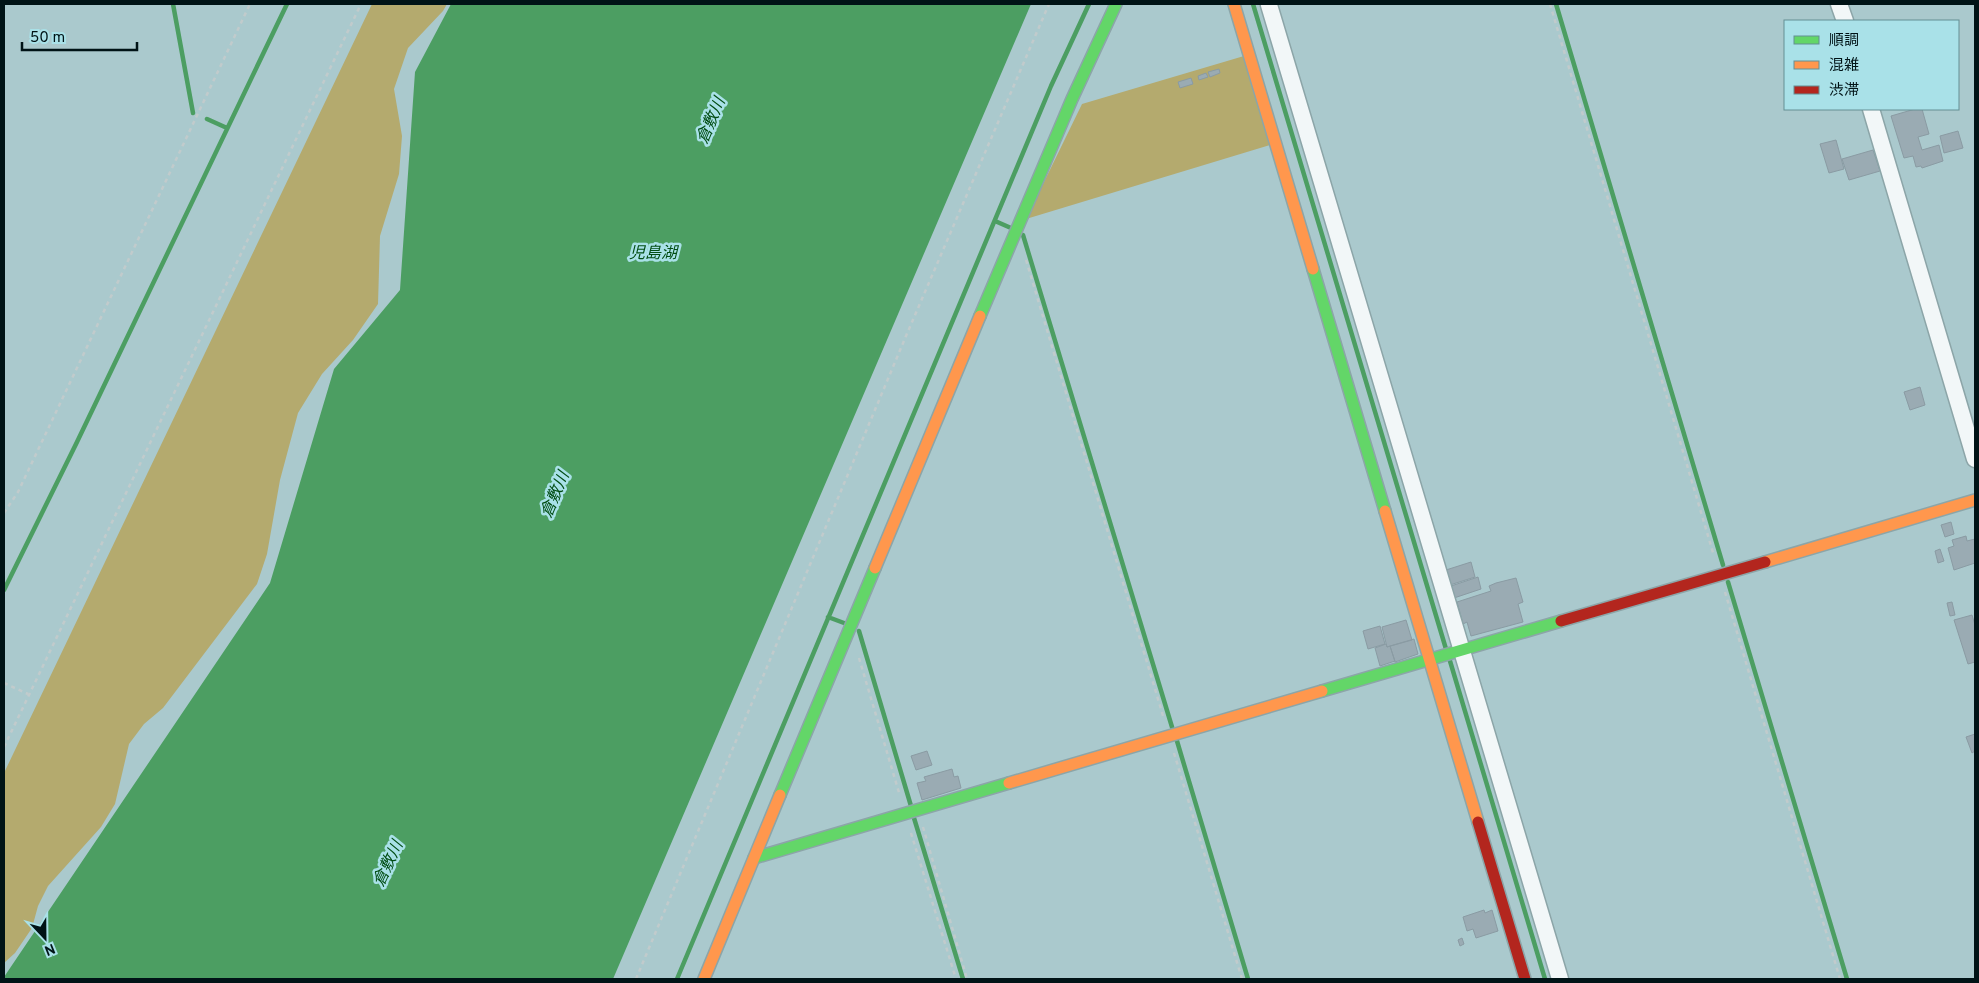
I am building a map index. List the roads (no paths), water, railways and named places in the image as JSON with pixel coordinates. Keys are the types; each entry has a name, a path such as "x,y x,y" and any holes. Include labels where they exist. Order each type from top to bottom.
{"street":[{"path":"704,979 1072,99 1116,4"},
{"path":"1234,4 1435,658 1525,979"},
{"path":"1840,4 1845,20"},
{"path":"1270,5 1458,652 1560,979"},
{"path":"1872,110 1975,459"},
{"path":"754,858 1975,500"}],"water":[{"name":"児島湖","path":"451,4 1031,4 613,979 4,979 270,583 334,369 400,290 415,72"}],"waterway":[{"path":"173,4 193,113"},
{"path":"4,590 287,4"},
{"path":"677,979 1051,86 1089,4"},
{"path":"1253,4 1446,649"},
{"path":"1556,4 1723,565"},
{"path":"207,119 227,128"},
{"path":"995,221 1011,228"},
{"path":"1023,235 1172,727"},
{"path":"1728,582 1847,979"},
{"path":"828,617 844,623"},
{"path":"859,631 911,806"},
{"path":"1450,661 1545,979"},
{"path":"1177,741 1248,979"},
{"path":"914,818 963,979"}],"water label":[{"name":"倉敷川","path":"712,121"},
{"name":"倉敷川","path":"556,495"},
{"name":"倉敷川","path":"389,864"}]}
